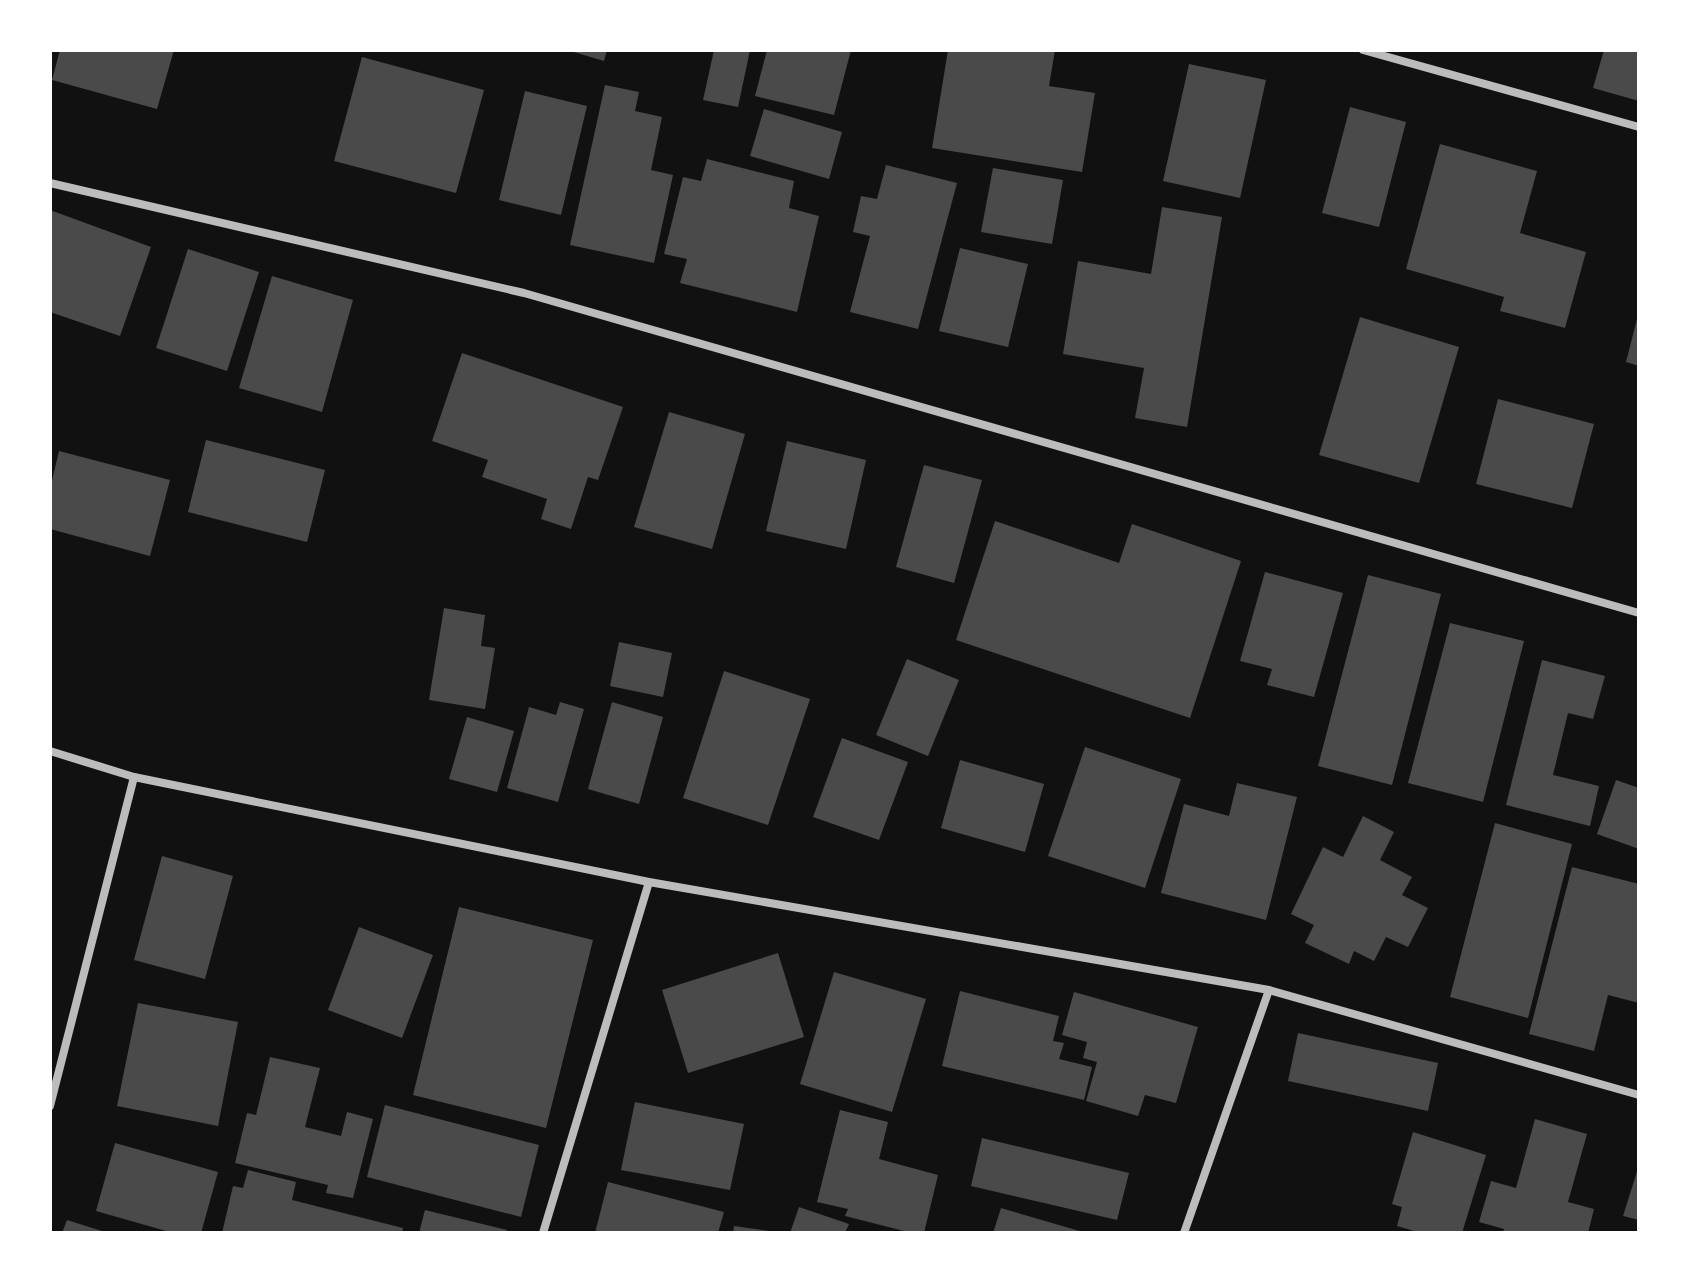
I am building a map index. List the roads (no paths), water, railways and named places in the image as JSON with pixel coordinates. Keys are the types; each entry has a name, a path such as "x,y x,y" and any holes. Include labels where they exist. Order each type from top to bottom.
{"street":[{"path":"1363,50 1639,127"},
{"path":"50,183 524,293 1639,613"},
{"path":"50,751 134,777 649,882 1269,990 1639,1095"},
{"path":"50,1106 134,777"},
{"path":"543,1233 649,882"},
{"path":"1184,1233 1269,990"}]}
